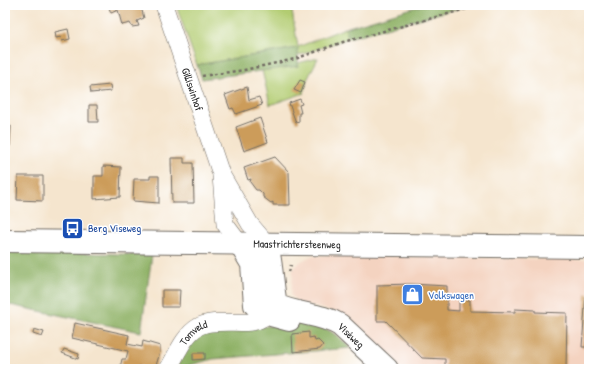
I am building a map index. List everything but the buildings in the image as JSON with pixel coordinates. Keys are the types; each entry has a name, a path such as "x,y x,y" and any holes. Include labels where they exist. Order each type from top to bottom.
{"main road":[{"name":"Maastrichtersteenweg","path":"5,241 589,247"},
{"name":"Gilliswinhof","path":"240,244 252,264 266,308"},
{"name":"Gilliswinhof","path":"266,308 272,289 272,264 267,244"},
{"name":"Viséweg","path":"266,308 289,320 308,314 326,318 340,325 387,369"}],"street":[{"name":"Gilliswinhof","path":"164,5 221,174 250,224 267,244"},
{"name":"Gilliswinhof","path":"221,174 224,224 240,244"},
{"name":"Tomveld","path":"168,369 187,336 197,327 208,323 235,321 266,308"}],"path":[{"path":"189,78 244,70 294,59 344,42 481,5"}],"shaded area":[{"path":"331,255 589,260 589,369 403,369 342,314 297,302 291,295 293,270 300,262 311,256"}],"green space":[{"path":"176,5 291,5 298,47 345,28 349,38 297,56 297,48 197,65"},
{"path":"423,5 470,5 349,38 345,28"},
{"path":"298,48 298,66 202,79 197,65"},
{"path":"318,58 307,80 304,93 270,105 262,70 298,66 298,63"},
{"path":"5,251 152,255 141,332 5,304"},
{"path":"305,323 319,326 330,331 351,348 213,359 175,369 197,336 208,331"}],"place":[{"name":"Berg Viseweg","path":"72,228"},
{"name":"Volkswagen","path":"412,295"}]}
